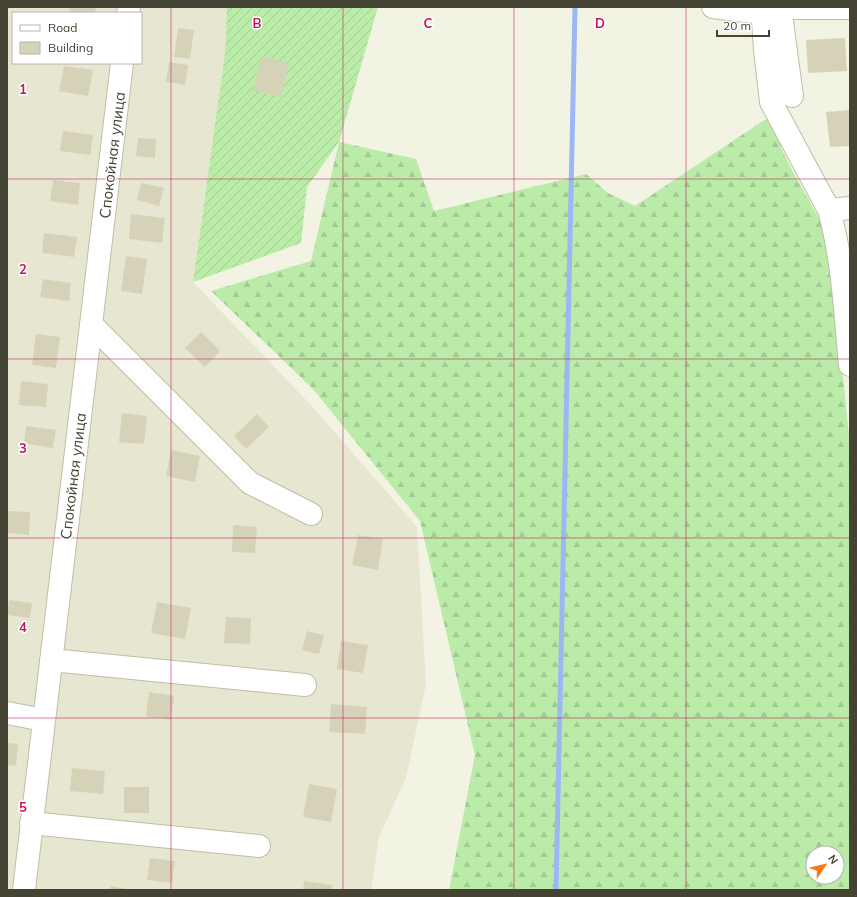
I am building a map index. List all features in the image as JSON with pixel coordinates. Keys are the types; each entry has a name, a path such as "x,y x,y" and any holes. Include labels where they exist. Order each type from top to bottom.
{"lane":[{"path":"713,7 850,8"},
{"path":"771,8 792,96"},
{"path":"771,8 765,50 771,102 840,209 834,225 840,257 850,365"},
{"name":"Спокойная улица","path":"24,890 122,64"},
{"path":"91,324 250,483 311,514"},
{"path":"51,660 305,685"},
{"path":"7,713 44,720"},
{"path":"32,823 259,846"}],"shaded area":[{"path":"7,7 227,7 225,53 193,282 313,407 417,527 426,684 406,778 379,837 371,890 7,890"}],"green space":[{"path":"227,7 378,7 339,142 307,187 301,243 193,282 225,53"},
{"path":"778,111 781,148 829,236 850,445 850,890 449,890 475,755 420,521 313,389 211,291 311,261 339,142 416,159 434,211 586,174 608,193 635,206"}],"building":[{"path":"70,7 96,7 95,12 69,12"},
{"path":"178,28 194,30 190,59 174,57"},
{"path":"845,38 847,71 808,73 806,40"},
{"path":"262,56 289,63 281,97 253,90"},
{"path":"169,62 188,65 185,85 166,82"},
{"path":"64,66 93,70 88,96 59,91"},
{"path":"850,110 850,146 830,147 826,112"},
{"path":"63,131 93,135 90,155 60,151"},
{"path":"138,138 156,139 155,158 136,156"},
{"path":"53,180 80,183 78,205 50,201"},
{"path":"141,183 164,188 159,206 137,200"},
{"path":"131,214 165,218 162,243 129,239"},
{"path":"44,233 77,237 74,257 42,253"},
{"path":"126,256 147,259 142,294 121,291"},
{"path":"43,279 71,283 69,301 40,297"},
{"path":"201,332 220,351 205,367 185,348"},
{"path":"36,334 60,337 56,368 32,365"},
{"path":"21,381 48,384 46,407 19,405"},
{"path":"122,413 147,416 144,444 119,442"},
{"path":"257,414 269,427 246,449 234,436"},
{"path":"26,426 56,430 53,448 24,443"},
{"path":"171,450 200,456 195,482 166,476"},
{"path":"7,511 30,512 29,535 7,533"},
{"path":"233,525 257,527 255,553 232,552"},
{"path":"358,535 383,539 378,570 352,565"},
{"path":"9,600 32,603 30,618 7,615"},
{"path":"157,602 191,608 185,639 151,633"},
{"path":"226,617 251,618 250,644 224,643"},
{"path":"307,631 324,635 319,654 302,650"},
{"path":"341,641 368,645 363,673 337,669"},
{"path":"149,692 174,696 171,720 146,716"},
{"path":"331,704 367,707 365,734 329,732"},
{"path":"7,743 18,744 16,766 7,765"},
{"path":"72,768 105,771 103,794 70,791"},
{"path":"309,784 337,789 331,822 303,817"},
{"path":"124,787 149,787 149,813 124,813"},
{"path":"150,858 175,861 172,883 147,880"},
{"path":"304,881 332,885 331,890 303,890"},
{"path":"111,886 127,889 127,890 110,890"}],"waterway":[{"path":"556,890 575,7"}]}
